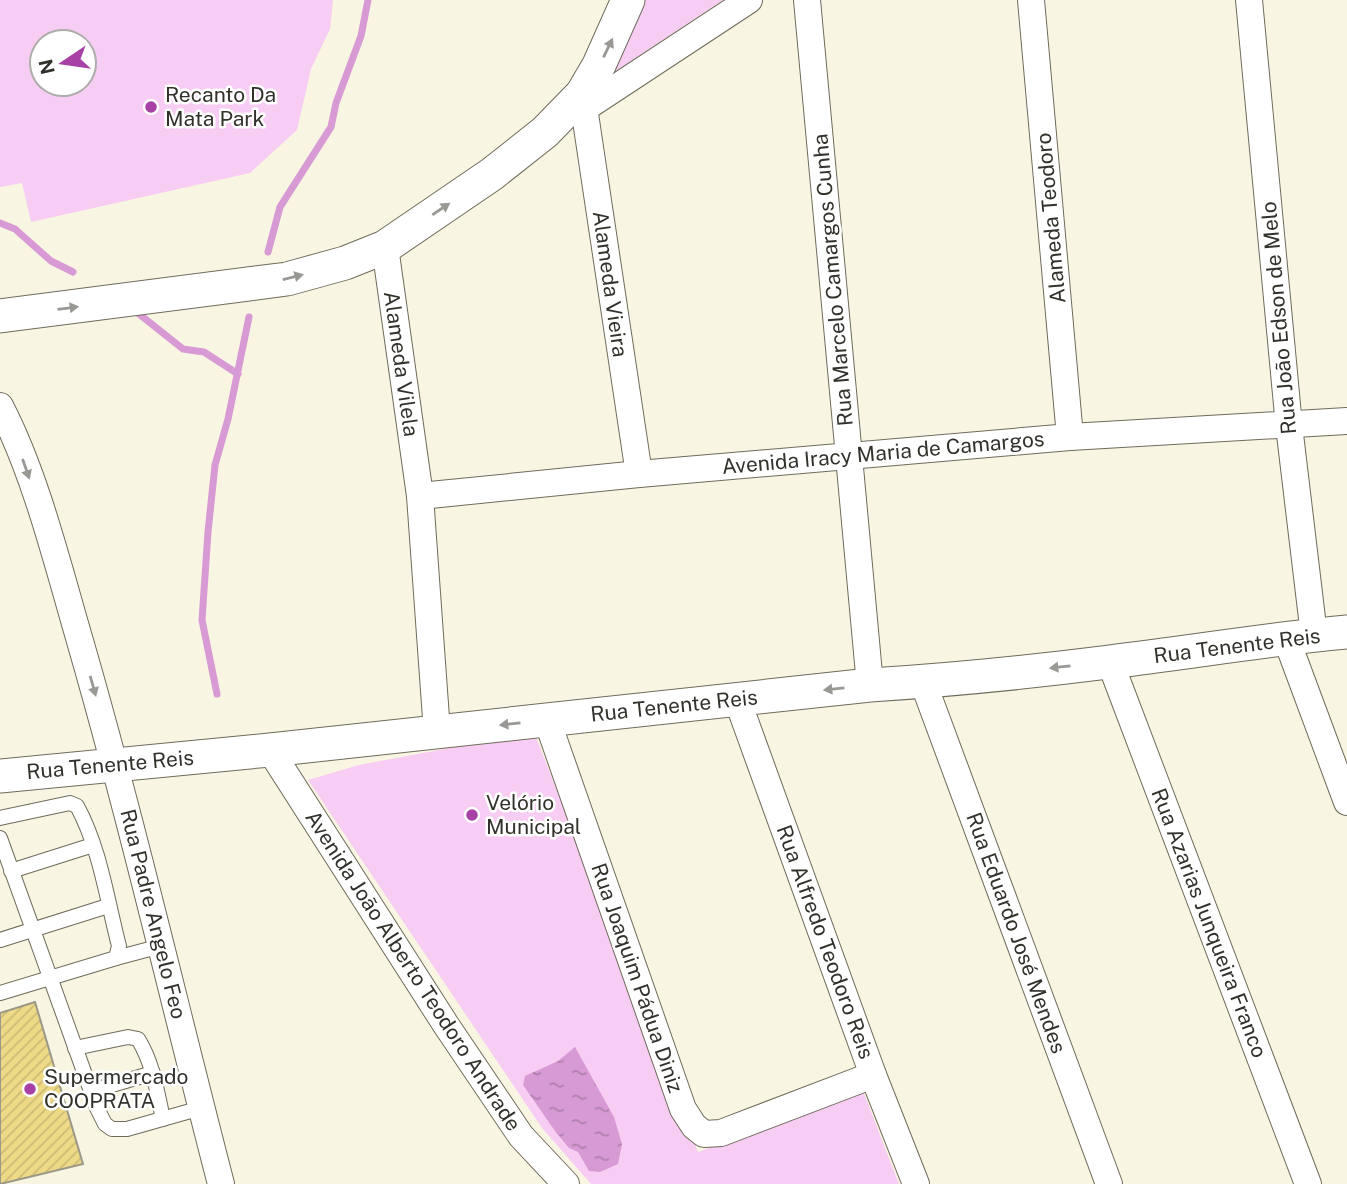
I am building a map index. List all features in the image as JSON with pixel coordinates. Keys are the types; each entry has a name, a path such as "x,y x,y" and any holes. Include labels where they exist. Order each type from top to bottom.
{"street":[{"path":"583,101 628,0"},
{"path":"0,316 287,279 345,263 385,247 492,174 583,101 749,0"},
{"name":"Rua Marcelo Camargos Cunha","path":"807,0 870,685"},
{"name":"Alameda Teodoro","path":"1031,0 1070,437"},
{"name":"Rua João Edson de Melo","path":"1249,0 1289,426 1300,637 1347,802"},
{"name":"Alameda Vieira","path":"583,101 639,474"},
{"name":"Alameda Vilela","path":"385,247 420,496 437,732"},
{"name":"Rua Padre Angelo Feo","path":"0,406 20,450 48,534 116,765 220,1184"},
{"name":"Avenida Iracy Maria de Camargos","path":"420,496 639,474 1070,437 1347,421"},
{"name":"Rua Tenente Reis","path":"0,776 270,750 870,685 923,682 1347,632"},
{"name":"Rua Azarias Junqueira Franco","path":"1110,662 1308,1184"},
{"name":"Rua Eduardo José Mendes","path":"923,682 1109,1184"},
{"name":"Rua Alfredo Teodoro Reis","path":"737,699 873,1075 916,1184"},
{"name":"Rua Joaquim Pádua Diniz","path":"547,720 683,1109 694,1126 705,1134 721,1133 873,1075"},
{"name":"Avenida João Alberto Teodoro Andrade","path":"270,750 513,1125 566,1184"}],"lane":[{"path":"0,818 69,803 77,806 93,845 119,946 116,958"},
{"path":"0,838 105,1124 112,1129 127,1129 201,1108"},
{"path":"11,871 93,845"},
{"path":"0,940 108,906"},
{"path":"0,993 161,946"},
{"path":"75,1048 128,1037 138,1039 146,1051 153,1073 163,1119"},
{"path":"91,1091 153,1073"}],"shaded area":[{"name":"Recanto Da Mata Park","path":"0,0 333,0 330,29 311,69 297,130 250,173 31,222 22,183 0,187"},
{"path":"642,0 723,0 614,72"},
{"path":"534,732 698,1152 863,1091 899,1184 591,1184 542,1128 308,780 359,765"}],"water":[{"path":"575,1047 614,1117 622,1144 618,1164 600,1172 589,1171 578,1152 569,1148 555,1131 523,1085 525,1076 558,1061"}],"building":[{"name":"Supermercado COOPRATA","path":"35,1002 83,1164 0,1184 0,1013"}],"waterway":[{"path":"268,252 280,207 331,127 336,103 361,36 368,0"},
{"path":"0,223 15,229 51,261 73,272"},
{"path":"134,310 183,349 204,352 238,374"},
{"path":"217,694 202,620 208,532 215,465 228,419 249,317"}],"place":[{"name":"Recanto Da Mata Park","path":"151,107"},
{"name":"Velório Municipal","path":"472,815"},
{"name":"Supermercado COOPRATA","path":"30,1089"}]}
